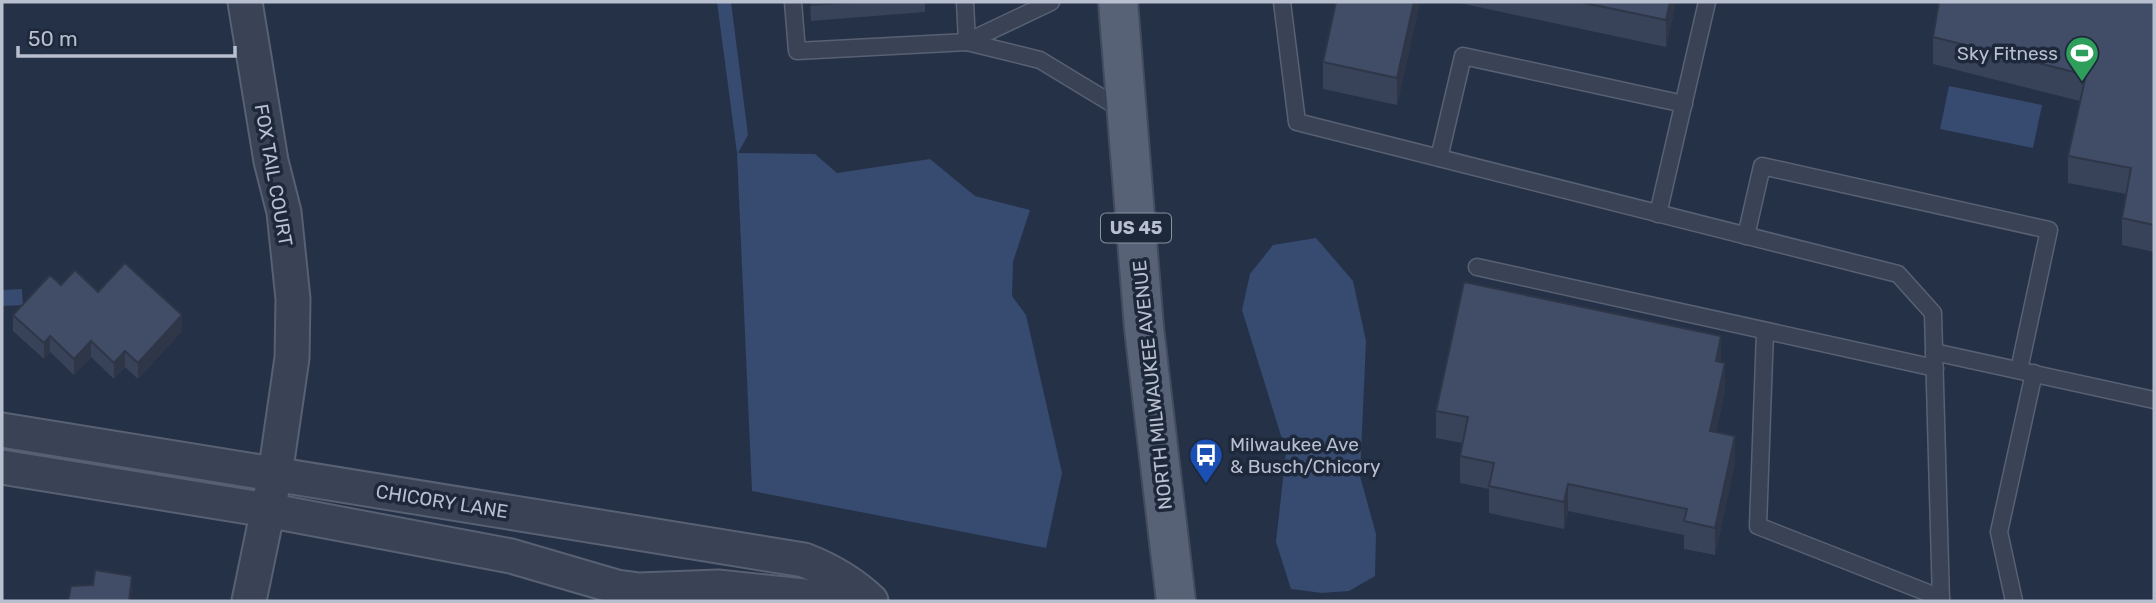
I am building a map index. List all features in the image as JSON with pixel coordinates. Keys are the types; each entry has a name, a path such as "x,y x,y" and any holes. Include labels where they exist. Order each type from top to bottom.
{"main road":[{"name":"NORTH MILWAUKEE AVENUE","path":"1118,2 1144,336 1176,601"}],"street":[{"name":"FOX TAIL COURT","path":"245,2 271,161 284,212 293,299 292,358 275,475 249,601"},
{"name":"CHICORY LANE","path":"2,430 804,560 826,568 871,601"},
{"name":"CHICORY LANE","path":"2,467 267,510 511,556 617,587 639,590 718,587 828,601"},
{"path":"667,588 676,538"}],"lane":[{"path":"793,2 797,51 967,42 1040,60 1126,112"},
{"path":"965,2 967,42"},
{"path":"967,42 1051,2"},
{"path":"1282,2 1297,122 1898,274 1933,313 1941,600 1758,526 1765,331"},
{"path":"1658,214 1707,2"},
{"path":"1439,158 1463,56 1684,104"},
{"path":"1746,236 1762,166 2049,230 1999,532 2014,601"},
{"path":"1477,267 1765,331 1934,360 2027,372 2154,400"}],"water":[{"path":"717,2 731,2 748,135 738,153 815,154 837,173 930,159 975,196 1030,210 1013,262 1012,296 1026,315 1062,473 1046,548 752,491 737,153"},
{"path":"1949,86 2042,105 2033,148 1940,129"},
{"path":"1316,238 1353,281 1366,341 1360,476 1376,534 1375,576 1349,591 1322,593 1291,589 1276,542 1286,452 1242,310 1250,274 1273,245"},
{"path":"22,289 23,305 2,306 2,290"}],"building":[{"path":"811,2 852,2 811,5"},
{"path":"1336,2 1414,2 1397,78 1323,62"},
{"path":"1580,2 1670,2 1666,20"},
{"name":"Sky Fitness","path":"1939,2 2154,2 2154,225 2122,218 2131,168 2068,156 2086,75 1933,37"},
{"path":"125,263 182,315 138,363 125,351 114,363 91,341 74,359 50,336 44,343 13,315 50,275 61,285 75,270 98,292"},
{"path":"1464,282 1721,336 1716,361 1725,363 1710,431 1735,436 1715,528 1684,521 1687,509 1568,484 1564,502 1489,486 1494,463 1460,456 1468,417 1436,411"},
{"path":"95,570 132,576 129,601 68,601 71,586 93,585"}],"place":[{"name":"Sky Fitness","path":"2082,83"},
{"name":"Milwaukee Ave & Busch/Chicory","path":"1206,485"}]}
